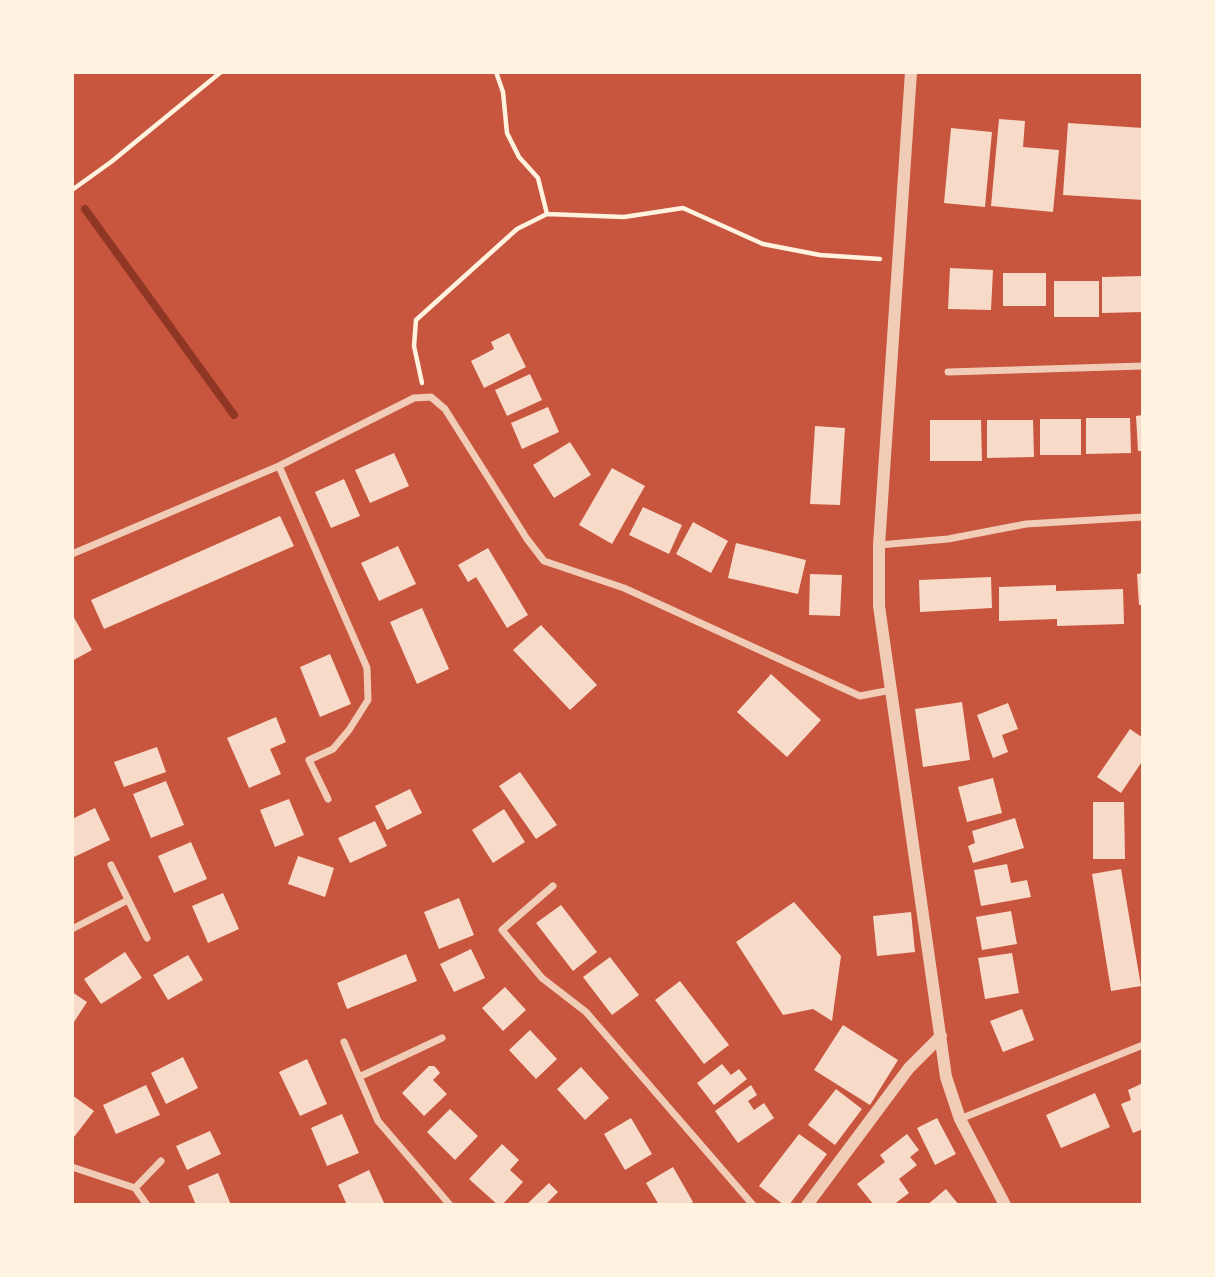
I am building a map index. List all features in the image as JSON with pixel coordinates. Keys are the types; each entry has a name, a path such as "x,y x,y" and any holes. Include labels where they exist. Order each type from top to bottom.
{"street":[{"path":"911,72 879,545 879,606 946,1077 960,1118 1005,1205"},
{"path":"948,372 1143,366"},
{"path":"72,554 279,466 414,398 431,397 445,409 527,539 544,561 624,588 860,696 892,690"},
{"path":"279,466 367,668 368,699 349,730 333,749 309,760 328,799"},
{"path":"879,545 948,539 1026,524 1143,517"},
{"path":"111,866 147,938"},
{"path":"553,886 502,930 542,978 586,1012 753,1205"},
{"path":"72,929 128,901"},
{"path":"807,1205 909,1068 941,1035"},
{"path":"359,1077 442,1038"},
{"path":"344,1042 378,1121 450,1205"},
{"path":"960,1118 1143,1045"},
{"path":"135,1188 161,1161"},
{"path":"72,1167 135,1188 147,1205"}],"path":[{"path":"72,190 221,72"},
{"path":"496,72 503,92 507,133 519,157 538,178 547,214"},
{"path":"425,398 414,346 416,320 517,229 547,214 624,217 683,208 763,244 820,255 898,260"}],"building":[{"path":"999,119 1025,121 1023,147 1059,150 1053,212 991,206"},
{"path":"1068,123 1143,128 1143,200 1063,195"},
{"path":"951,128 992,132 985,207 944,203"},
{"path":"950,268 993,270 991,310 948,309"},
{"path":"1003,273 1046,273 1046,306 1003,306"},
{"path":"1143,276 1143,312 1102,313 1102,277"},
{"path":"1054,281 1099,281 1099,317 1054,317"},
{"path":"509,333 526,367 484,388 471,361 494,349 491,342"},
{"path":"530,374 542,400 507,416 495,390"},
{"path":"548,407 559,432 522,449 511,423"},
{"path":"1143,415 1143,451 1138,451 1136,416"},
{"path":"1086,418 1130,418 1131,453 1086,454"},
{"path":"1040,419 1081,419 1081,455 1040,455"},
{"path":"930,420 981,420 982,461 930,461"},
{"path":"987,420 1033,420 1034,457 987,458"},
{"path":"815,426 845,428 840,505 810,504"},
{"path":"570,442 591,475 554,498 533,465"},
{"path":"394,453 409,486 370,503 355,470"},
{"path":"612,468 645,486 612,544 579,525"},
{"path":"344,479 360,516 331,528 315,492"},
{"path":"643,507 682,525 669,554 629,535"},
{"path":"280,516 294,546 104,629 91,600"},
{"path":"693,522 728,541 711,573 676,554"},
{"path":"736,543 806,560 798,594 728,578"},
{"path":"398,546 416,584 379,601 361,563"},
{"path":"488,548 528,615 507,628 476,577 468,582 458,565"},
{"path":"1143,573 1143,605 1139,605 1137,574"},
{"path":"810,574 842,575 840,616 809,615"},
{"path":"991,577 992,608 920,612 919,580"},
{"path":"1056,585 1056,591 1123,589 1124,624 1057,626 1057,619 999,621 999,587"},
{"path":"422,608 449,669 417,684 390,622"},
{"path":"72,614 92,650 72,661"},
{"path":"541,625 597,685 570,710 513,650"},
{"path":"330,654 351,704 320,717 300,667"},
{"path":"771,674 821,720 787,757 737,712"},
{"path":"962,702 970,760 923,767 915,709"},
{"path":"1008,703 1018,729 1002,735 1008,752 993,758 977,715"},
{"path":"276,717 286,742 270,749 281,774 249,788 227,738"},
{"path":"1130,729 1143,738 1143,760 1121,793 1097,777"},
{"path":"157,747 166,772 124,787 114,762"},
{"path":"520,772 557,825 536,839 499,786"},
{"path":"993,778 1002,813 967,822 958,787"},
{"path":"166,781 184,825 151,838 133,794"},
{"path":"410,789 422,813 387,830 375,806"},
{"path":"289,799 304,835 275,847 260,810"},
{"path":"1093,802 1124,802 1125,859 1093,859"},
{"path":"95,808 110,840 74,857 72,819"},
{"path":"504,809 525,842 493,863 472,830"},
{"path":"1015,818 1024,848 973,863 968,846 975,843 972,831"},
{"path":"375,821 387,846 350,863 338,838"},
{"path":"191,842 207,879 174,893 158,856"},
{"path":"298,856 334,868 325,897 288,884"},
{"path":"1007,864 1011,883 1027,880 1031,897 981,906 974,870"},
{"path":"1121,869 1141,986 1111,991 1092,874"},
{"path":"223,893 239,929 208,943 192,906"},
{"path":"459,898 474,935 439,949 424,912"},
{"path":"794,902 841,956 832,1021 813,1009 783,1015 736,942"},
{"path":"561,905 597,952 573,971 536,923"},
{"path":"1011,911 1017,944 982,950 976,917"},
{"path":"911,912 915,952 877,956 873,916"},
{"path":"471,949 485,978 454,992 440,964"},
{"path":"125,952 142,978 101,1004 84,979"},
{"path":"1012,953 1019,993 985,999 978,958"},
{"path":"406,954 417,981 347,1009 337,983"},
{"path":"188,955 203,980 168,1000 153,975"},
{"path":"610,957 639,995 612,1015 583,977"},
{"path":"680,981 729,1045 704,1064 655,1000"},
{"path":"505,987 526,1010 503,1031 482,1008"},
{"path":"72,992 87,1002 72,1025"},
{"path":"1022,1009 1034,1040 1003,1052 990,1021"},
{"path":"843,1025 898,1060 870,1105 814,1070"},
{"path":"530,1030 557,1059 536,1079 509,1050"},
{"path":"183,1057 198,1088 166,1104 151,1073"},
{"path":"307,1059 327,1104 300,1116 279,1072"},
{"path":"722,1064 731,1075 739,1069 747,1079 714,1105 697,1083"},
{"path":"429,1066 434,1066 440,1073 433,1080 447,1094 424,1116 402,1093"},
{"path":"581,1067 609,1098 585,1120 557,1089"},
{"path":"1143,1083 1143,1129 1133,1133 1121,1104 1131,1100 1128,1090"},
{"path":"146,1085 160,1115 116,1134 103,1105"},
{"path":"751,1085 757,1095 748,1101 754,1110 764,1103 774,1118 738,1143 715,1111"},
{"path":"836,1089 862,1109 835,1145 808,1125"},
{"path":"1095,1093 1110,1127 1061,1148 1046,1115"},
{"path":"72,1095 94,1111 74,1137 72,1136"},
{"path":"450,1109 478,1136 455,1160 427,1132"},
{"path":"342,1114 359,1153 327,1166 311,1128"},
{"path":"631,1118 652,1154 625,1170 604,1134"},
{"path":"937,1118 956,1154 935,1165 917,1128"},
{"path":"210,1131 221,1154 187,1170 176,1146"},
{"path":"799,1134 827,1154 789,1205 784,1205 759,1186"},
{"path":"907,1134 919,1150 910,1157 917,1165 899,1179 909,1193 893,1205 874,1205 857,1184 885,1162 880,1155"},
{"path":"502,1144 519,1160 510,1170 523,1182 502,1205 498,1205 469,1179"},
{"path":"673,1167 693,1202 688,1205 659,1205 646,1183"},
{"path":"369,1170 385,1205 347,1205 338,1185"},
{"path":"218,1173 231,1205 196,1205 188,1186"},
{"path":"549,1183 558,1192 547,1203 550,1205 526,1205"},
{"path":"946,1189 959,1205 927,1205"}],"waterway":[{"path":"85,209 234,415"}]}
